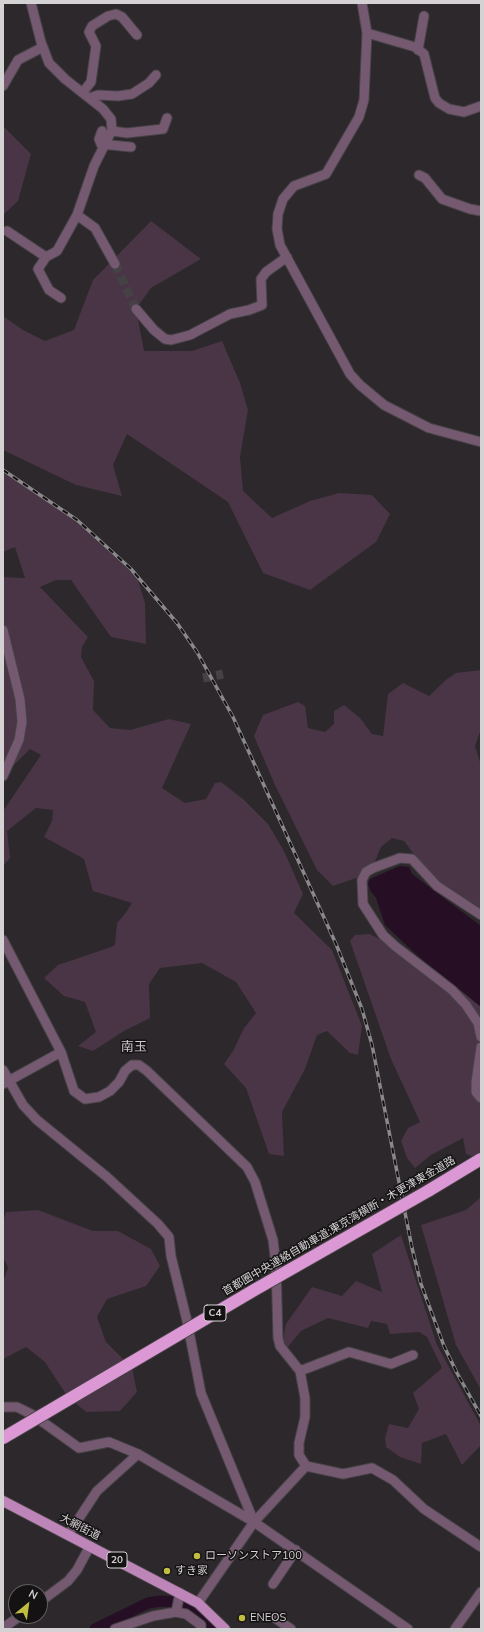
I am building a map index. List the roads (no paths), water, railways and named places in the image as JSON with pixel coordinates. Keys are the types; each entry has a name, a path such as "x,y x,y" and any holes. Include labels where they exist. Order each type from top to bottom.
{"highway":[{"name":"首都圏中央連絡自動車道;東京湾横断・木更津東金道路","path":"3,1438 242,1297 481,1159"}],"main road":[{"name":"大網街道","path":"3,1501 198,1603 224,1629"}],"street":[{"path":"31,3 49,63 65,79 103,108 111,119 112,132 94,166 77,215 57,251 46,257 38,269 49,290 61,298"},
{"path":"362,3 367,33 364,100 359,117 326,174 294,186 283,199 278,214 277,229 280,245 350,374 360,385 384,405 429,428 481,442"},
{"path":"86,95 91,82 96,46 89,32 92,26 108,16 116,14 122,17 137,35"},
{"path":"418,50 424,16"},
{"path":"367,33 415,47 424,54 435,98 439,104 449,109 464,112 481,106"},
{"path":"3,86 18,60 43,47"},
{"path":"86,95 118,96 132,94 149,83 156,75"},
{"path":"112,132 127,133 163,128 167,118"},
{"path":"102,132 99,139 101,144 131,147"},
{"path":"420,175 442,199 470,209 481,211"},
{"path":"77,215 95,228 115,264"},
{"path":"7,231 46,257"},
{"path":"136,309 154,330 165,339 171,340 190,334 230,314 249,310 262,305 261,279 266,272 287,257"},
{"path":"3,630 20,699 22,722 19,740 3,776"},
{"path":"481,915 437,886 412,859 400,858 373,868 366,872 362,880 363,904 383,935 452,990 466,1005 478,1022 481,1037"},
{"path":"3,940 61,1052 74,1091 85,1099 99,1097 110,1091 119,1082 124,1071 132,1065 139,1066 147,1071 247,1167 256,1182 273,1240 276,1265 278,1338 280,1346 300,1371 305,1398 305,1417 299,1443 299,1455 306,1466 343,1474 372,1468 393,1480 424,1509 481,1547"},
{"path":"481,1047 476,1092 481,1098"},
{"path":"7,1082 61,1052"},
{"path":"3,1070 7,1082 23,1105 37,1120 107,1177 158,1224 169,1237 171,1256 188,1328 201,1393 254,1522"},
{"path":"300,1371 349,1352 391,1364 413,1355"},
{"path":"3,1407 17,1407 33,1415 79,1448 109,1442 138,1454 254,1522 408,1629"},
{"path":"68,1535 97,1491 138,1454"},
{"path":"198,1603 254,1522 306,1466"},
{"path":"48,1596 68,1580 76,1570 90,1546"},
{"path":"273,1584 296,1550"},
{"path":"455,1629 481,1592"},
{"path":"176,1612 180,1593"},
{"path":"115,1629 153,1616 176,1612 186,1614 202,1625 201,1629"},
{"path":"275,1618 288,1628"}],"waterway":[{"path":"95,1629 148,1603 161,1601 175,1602 195,1610 217,1629"}],"tunnel":[{"path":"115,264 136,309"},
{"path":"203,678 223,674"}],"railway":[{"path":"3,470 77,520 131,569 177,623 197,652 233,717 336,944 362,1009 372,1045 412,1248 421,1284 444,1346 481,1416"}],"place":[{"name":"ローソンストア100","path":"197,1556"},
{"name":"すき家","path":"167,1571"},
{"name":"ENEOS","path":"242,1618"}],"district":[{"name":"南玉","path":"134,1047"}]}
